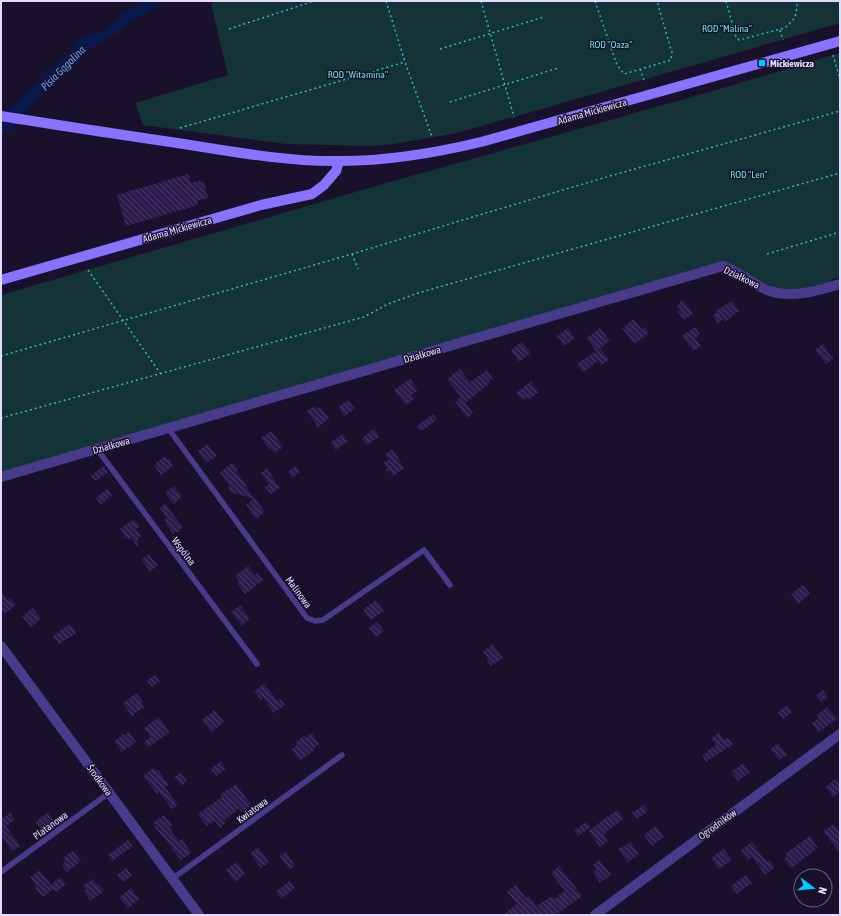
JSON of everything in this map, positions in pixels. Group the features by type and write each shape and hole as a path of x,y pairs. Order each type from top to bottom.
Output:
{"street":[{"name":"Adama Mickiewicza","path":"1,116 234,152 314,161 392,159 428,154 467,146 840,41"},
{"name":"Adama Mickiewicza","path":"1,280 261,205 312,194 324,185 336,171 340,161"},
{"name":"Działkowa","path":"1,477 723,266 768,290 787,293 809,293 840,284"},
{"name":"Środkowa","path":"1,646 199,915"},
{"name":"Ogrodników","path":"595,915 840,734"}],"lane":[{"name":"Malinowa","path":"168,428 307,618 315,621 323,620 424,550 450,586"},
{"name":"Wspólna","path":"97,449 257,664"},
{"name":"Kwiatowa","path":"172,879 342,755"},
{"name":"Platanowa","path":"1,872 109,793"}],"path":[{"path":"229,30 314,1"},
{"path":"386,1 405,62 432,138"},
{"path":"481,1 514,118"},
{"path":"595,1 616,65 624,74 671,60 672,53 657,1"},
{"path":"726,1 736,36 739,40 785,28 793,20 796,14 796,1"},
{"path":"440,49 544,17"},
{"path":"780,30 783,40"},
{"path":"833,55 840,79"},
{"path":"180,128 405,62"},
{"path":"450,102 558,68"},
{"path":"640,69 644,80"},
{"path":"1,356 352,254 595,181 840,111"},
{"path":"1,418 364,317 388,304 418,293 840,173"},
{"path":"767,254 840,232"},
{"path":"352,254 358,269"},
{"path":"88,270 160,373"}],"green space":[{"name":"ROD \"Witamina\"","path":"216,1 840,1 840,23 452,134 394,144 373,146 286,144 143,125 135,103 228,75 211,4"},
{"name":"ROD \"Len\"","path":"840,53 840,279 832,279 831,284 780,290 745,274 728,264 1,473 1,295 383,184 706,93"}],"water":[{"name":"Pisia Gągolina","path":"144,1 163,1 150,11 129,23 114,35 80,55 65,67 27,110 14,128 1,136 1,117 69,53 83,36 102,32 124,12"}],"building":[{"path":"188,174 191,183 200,181 201,183 204,182 208,198 197,201 198,205 126,226 117,195"},
{"path":"683,300 693,314 684,320 678,312 681,310 677,305"},
{"path":"732,301 739,311 725,322 723,319 718,323 713,315 718,312 717,310"},
{"path":"634,319 641,329 645,327 649,333 634,344 622,328"},
{"path":"695,327 700,334 695,338 701,346 693,351 682,336"},
{"path":"568,328 575,338 564,346 557,336"},
{"path":"600,328 610,341 600,348 609,360 601,365 598,361 583,372 577,364 596,351 587,338"},
{"path":"522,342 531,353 519,362 511,350"},
{"path":"823,344 833,359 826,364 815,350"},
{"path":"460,369 470,382 487,370 493,379 465,403 473,413 467,418 455,402 461,397 447,379"},
{"path":"410,379 418,390 411,395 414,399 406,405 394,390"},
{"path":"531,381 539,392 528,400 526,398 523,401 516,393"},
{"path":"348,400 355,409 344,416 338,407"},
{"path":"315,406 317,409 321,407 329,419 318,427 307,411"},
{"path":"433,414 437,420 421,431 417,426"},
{"path":"374,429 379,437 367,445 362,438"},
{"path":"271,431 283,447 274,453 261,438"},
{"path":"343,434 348,441 336,450 331,442"},
{"path":"208,444 217,456 206,463 198,451"},
{"path":"393,449 404,468 393,476 390,471 386,471 387,467 384,463 389,459 385,454"},
{"path":"165,456 167,459 171,459 173,466 161,475 154,465"},
{"path":"233,463 238,469 236,470 247,486 246,487 265,512 256,519 246,505 254,499 231,492 220,472"},
{"path":"104,466 108,472 97,480 94,480 91,476"},
{"path":"296,466 300,472 292,478 288,472"},
{"path":"267,468 280,488 271,494 265,487 269,484 261,473"},
{"path":"174,486 182,497 174,504 165,493"},
{"path":"107,489 112,495 101,505 96,498"},
{"path":"165,504 183,527 179,532 173,534 164,520 167,518 160,508"},
{"path":"134,519 140,527 136,529 141,536 138,539 138,547 131,538 128,540 127,538 124,538 124,535 120,529"},
{"path":"149,554 158,566 150,571 141,560"},
{"path":"248,566 255,575 257,573 263,580 245,594 237,583 239,581 235,576"},
{"path":"803,585 810,594 798,604 791,594"},
{"path":"1,591 8,600 10,598 16,605 4,614 1,609"},
{"path":"376,600 384,611 371,620 363,610"},
{"path":"240,605 250,619 242,626 231,612"},
{"path":"33,608 41,619 31,627 22,616"},
{"path":"377,622 384,631 376,637 369,628"},
{"path":"70,624 76,633 59,644 53,636"},
{"path":"493,644 503,658 491,666 486,659 488,658 483,652"},
{"path":"155,675 160,681 152,687 147,681"},
{"path":"264,684 278,701 280,699 285,705 274,713 263,698 261,700 254,691"},
{"path":"823,690 828,697 821,702 816,695"},
{"path":"136,693 143,702 141,703 144,707 132,716 123,703"},
{"path":"787,705 792,712 783,719 778,712"},
{"path":"827,707 837,719 818,732 812,723 819,718 817,715"},
{"path":"214,710 224,722 211,732 202,720"},
{"path":"159,717 170,732 148,747 144,742 151,737 144,728"},
{"path":"129,732 136,742 122,752 114,741"},
{"path":"312,733 319,744 300,761 292,749 297,745 295,743 304,736 305,738"},
{"path":"719,733 724,740 728,738 733,744 706,762 702,755 716,745 711,738"},
{"path":"778,743 787,755 779,760 770,749"},
{"path":"221,761 226,769 216,776 211,769"},
{"path":"743,763 750,772 738,781 731,772"},
{"path":"153,768 156,771 158,770 169,785 165,787 178,805 172,809 159,792 157,794 143,776"},
{"path":"180,773 187,781 181,786 174,777"},
{"path":"836,779 840,785 840,792 833,797 825,787"},
{"path":"236,784 251,805 242,812 239,809 224,820 226,823 220,828 215,821 207,826 198,814 222,797 220,795"},
{"path":"643,805 648,811 637,819 632,813"},
{"path":"617,810 624,819 603,834 608,841 600,847 588,831"},
{"path":"10,813 15,820 6,826 20,846 12,851 1,835 1,819"},
{"path":"48,813 56,824 44,833 36,822 41,816 42,817"},
{"path":"164,815 172,825 169,828 179,841 182,839 191,853 181,860 154,826 156,826 153,823"},
{"path":"586,822 590,827 578,836 574,831"},
{"path":"834,824 840,832 840,853 823,831"},
{"path":"656,826 664,837 652,846 644,835"},
{"path":"810,836 818,848 791,868 784,859 787,856 785,854"},
{"path":"128,840 133,846 112,861 108,855"},
{"path":"631,842 639,854 628,862 618,849"},
{"path":"752,842 767,862 769,860 775,867 765,875 752,857 748,860 741,850"},
{"path":"258,847 269,862 261,868 250,853"},
{"path":"724,849 732,860 719,869 711,858"},
{"path":"73,851 81,861 67,872 62,865 65,862 63,858"},
{"path":"286,852 295,866 289,870 280,856"},
{"path":"599,860 611,875 600,883 593,873 597,870 593,865"},
{"path":"237,862 245,874 235,882 226,870"},
{"path":"559,866 582,896 556,915 503,915 517,904 507,892 516,885 526,898 529,896 537,906 552,896 554,899 565,891 551,873"},
{"path":"126,868 132,876 123,882 117,875"},
{"path":"40,870 51,885 60,877 66,884 56,892 53,889 43,897 35,888 37,886 30,877"},
{"path":"746,875 752,883 737,894 731,886"},
{"path":"93,879 104,891 90,901 84,891 86,889 83,885"},
{"path":"290,881 295,888 281,899 276,891"},
{"path":"131,888 139,899 128,908 119,897"}],"place":[{"name":"Mickiewicza","path":"762,63"}],"park label":[{"name":"ROD \"Malina\"","path":"727,28"},
{"name":"ROD \"Oaza\"","path":"611,44"}]}
